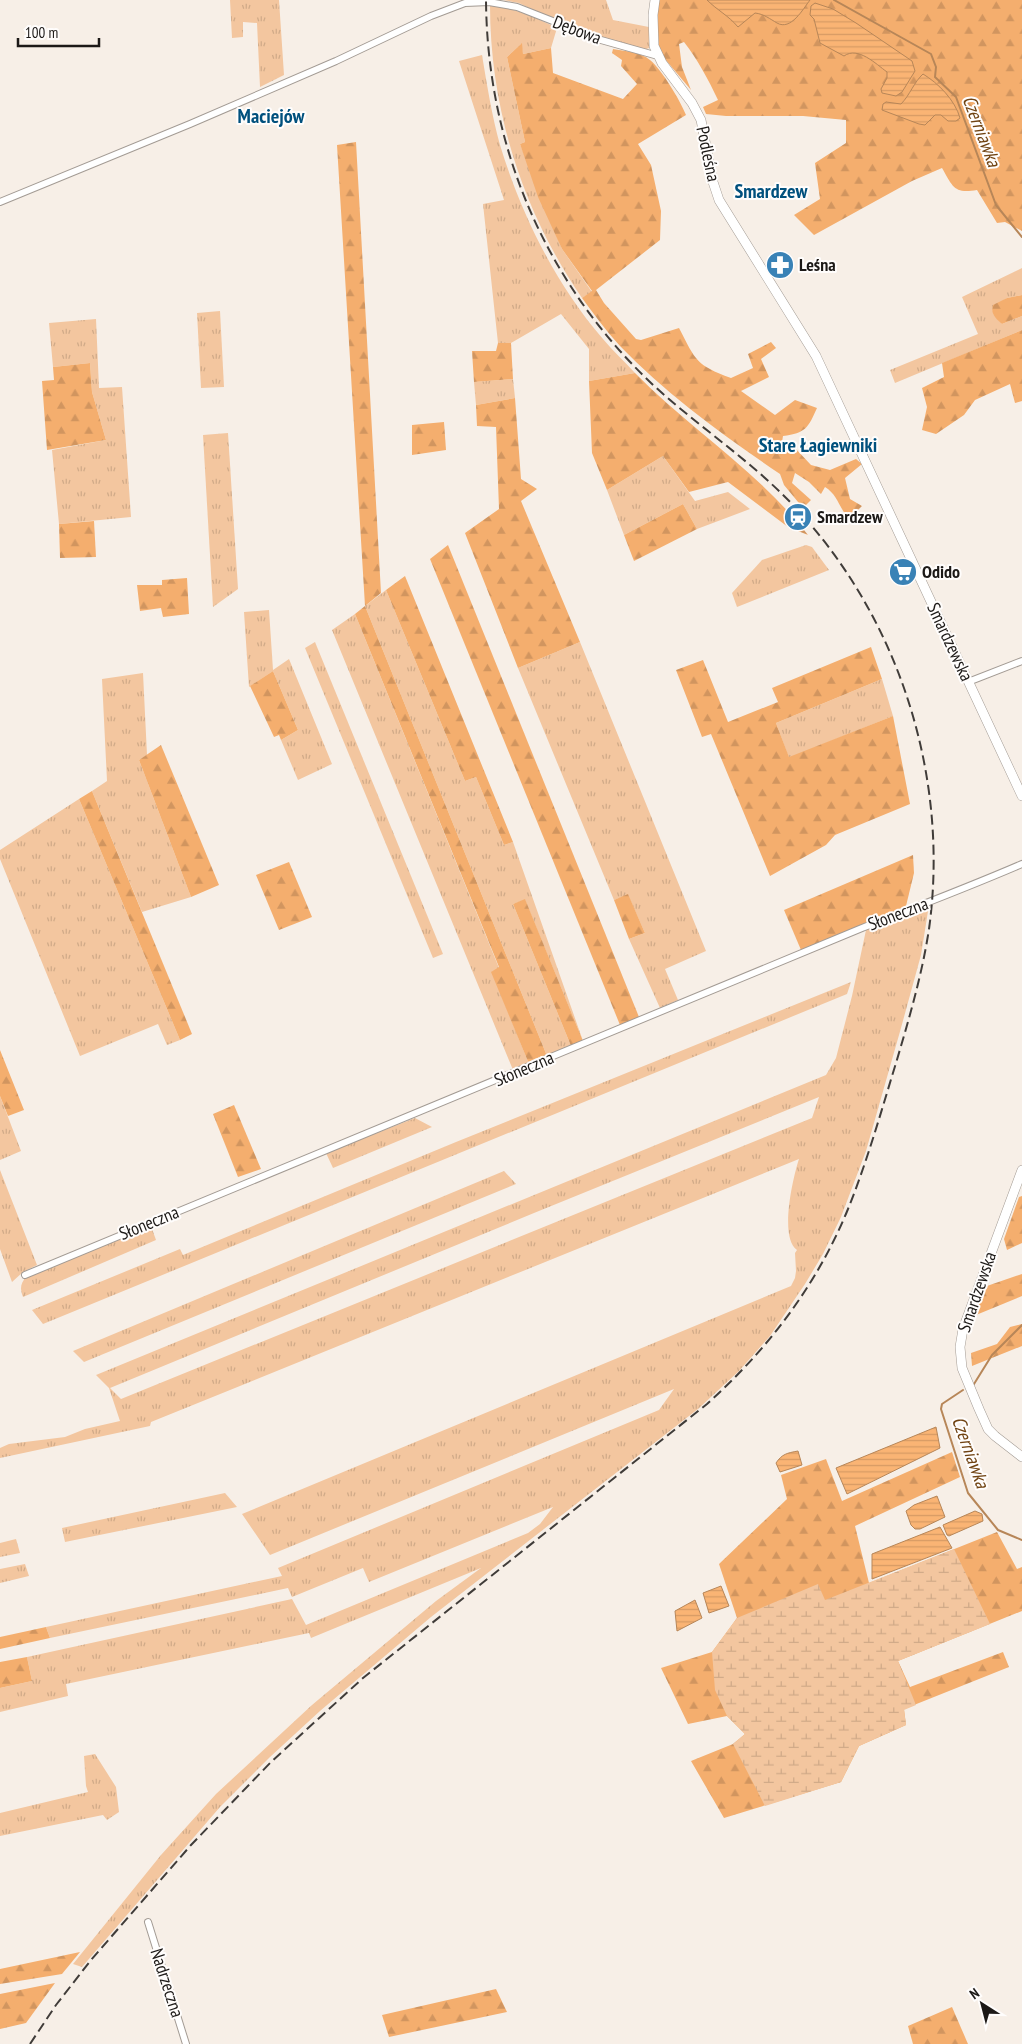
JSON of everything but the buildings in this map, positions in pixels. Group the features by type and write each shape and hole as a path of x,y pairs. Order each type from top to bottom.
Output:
{"street":[{"name":"Podleśna","path":"655,0 653,15 654,46 658,56 692,103 701,120 713,182 724,209 799,328"},
{"name":"Dębowa","path":"0,202 184,127 314,71 444,10 465,3 486,2 517,7 601,40 658,56"},
{"path":"639,52 654,46"},
{"name":"Smardzewska","path":"799,328 818,361 1022,796"},
{"path":"968,682 1022,661"},
{"name":"Słoneczna","path":"25,1275 862,928 949,896 1022,864"},
{"name":"Smardzewska","path":"1022,1170 965,1324 960,1347 962,1368 985,1424 994,1436 1022,1457"},
{"name":"Nadrzeczna","path":"148,1922 186,2044"}],"green space":[{"path":"230,0 279,0 284,75 260,87 257,23 243,22 243,37 232,38"},
{"path":"503,0 606,0 613,20 654,28 654,46 639,52 563,25 519,3"},
{"path":"655,0 1022,0 1022,231 1005,222 997,223 977,190 963,191 955,188 942,168 912,181 814,235 794,215 820,199 815,163 846,143 846,120 803,116 726,116 706,114 703,107 718,100 694,56 684,42 679,44 682,67 691,90 654,46"},
{"path":"490,5 508,8 557,28 551,48 523,54 521,44 507,57 525,142 520,144 562,249 592,292 582,298 561,265 543,231 514,159 496,83"},
{"path":"522,43 523,54 551,48 553,73 623,99 637,84 621,66 622,60 612,53 613,49 632,52 646,57 665,78 686,115 638,144 651,165 661,211 660,240 596,290 604,303 636,339 641,340 679,328 698,361 710,369 731,378 753,368 748,354 771,342 776,348 761,359 769,377 741,391 775,415 795,400 817,408 805,428 797,433 783,436 782,442 795,448 811,465 830,470 856,459 862,464 845,478 850,499 862,506 849,519 829,490 825,487 821,494 809,482 795,473 792,483 811,500 803,508 784,485 780,474 697,414 638,364 620,346 582,298 592,291 562,249 538,197 520,144 525,142 507,57"},
{"path":"482,55 500,145 529,222 570,296 603,339 635,373 589,381 589,349 561,314 511,343 498,343 483,204 504,200 459,61"},
{"path":"356,142 381,593 365,606 337,145"},
{"path":"1022,268 1022,295 1007,298 992,308 994,315 1002,324 1022,316 1022,330 895,383 890,370 978,334 962,297"},
{"path":"1022,295 1022,316 1002,324 993,313 993,305 1007,298"},
{"path":"220,311 224,387 201,388 197,313"},
{"path":"96,319 99,388 122,387 131,517 59,524 52,450 106,440 92,392 90,363 53,367 49,323"},
{"path":"1022,330 1022,401 1015,403 1010,384 975,400 964,415 936,434 922,430 927,407 922,388 944,377 942,363"},
{"path":"498,343 511,343 513,379 474,382 472,351 496,351"},
{"path":"90,363 92,392 106,440 47,450 42,381 54,380 53,367"},
{"path":"635,373 768,491 808,535 788,527 728,482 689,492 663,456 607,490 592,453 589,381"},
{"path":"513,379 515,398 476,405 474,382"},
{"path":"515,398 521,479 537,489 521,501 580,642 518,668 465,533 499,509 496,427 477,426 476,405"},
{"path":"444,422 446,450 412,455 412,425"},
{"path":"228,433 238,589 213,607 203,435"},
{"path":"663,456 695,501 728,492 750,509 697,529 683,504 624,535 607,490"},
{"path":"683,504 697,529 634,561 624,535"},
{"path":"94,521 96,557 60,558 59,524"},
{"path":"448,545 639,1017 620,1025 430,559"},
{"path":"806,545 812,547 829,570 737,607 732,593 762,560"},
{"path":"405,576 513,842 504,845 476,777 465,781 386,590"},
{"path":"187,578 189,614 163,617 161,608 140,611 137,585 162,585 162,580"},
{"path":"386,590 465,781 476,777 504,845 513,842 583,1041 525,900 513,904 571,1046 547,1056 365,606"},
{"path":"365,606 547,1056 529,1064 491,972 499,967 355,614"},
{"path":"269,610 273,670 289,659 332,764 298,780 281,740 298,730 273,671 249,687 244,612"},
{"path":"355,614 499,968 492,972 529,1064 513,1070 332,630"},
{"path":"315,642 443,954 433,958 305,648"},
{"path":"580,642 706,951 665,969 678,1000 660,1008 629,939 645,933 628,895 614,900 518,668"},
{"path":"871,647 882,679 776,723 789,757 893,716 910,804 835,835 826,845 770,876 711,734 702,737 676,670 703,660 728,722 778,702 772,688"},
{"path":"273,671 298,730 281,740 279,735 274,737 250,686"},
{"path":"143,673 147,755 139,760 191,897 142,912 92,791 107,781 102,679"},
{"path":"882,679 893,716 789,758 776,723"},
{"path":"161,745 219,885 191,897 139,760"},
{"path":"92,791 192,1034 180,1040 79,799"},
{"path":"79,799 180,1040 167,1045 158,1024 80,1056 0,859 0,850"},
{"path":"913,855 914,873 906,906 801,950 784,910"},
{"path":"289,862 312,917 279,930 256,875"},
{"path":"628,894 645,933 629,939 614,900"},
{"path":"525,899 583,1041 571,1046 513,904"},
{"path":"929,905 921,955 866,1151 841,1217 823,1254 770,1336 739,1371 698,1409 431,1617 320,1711 220,1807 82,1967 73,1964 161,1855 216,1794 312,1705 436,1601 481,1568 311,1638 309,1633 66,1684 68,1696 0,1712 0,1688 32,1681 27,1657 292,1599 306,1625 528,1533 540,1524 553,1507 369,1582 363,1568 292,1597 288,1588 50,1638 46,1627 282,1576 278,1568 659,1410 674,1389 270,1555 242,1514 791,1286 795,1278 795,1253 797,1250 792,1243 788,1221 791,1193 799,1159 151,1422 150,1426 0,1458 0,1448 9,1444 65,1437 85,1429 120,1421 109,1388 96,1375 826,1075 836,1058 866,930","holes":["819,1097 812,1118 121,1399 110,1388"]},
{"path":"851,982 847,994 43,1324 32,1310 180,1249 183,1255"},
{"path":"0,1050 24,1110 8,1116 0,1096"},
{"path":"0,1096 21,1151 0,1160"},
{"path":"234,1105 261,1169 238,1177 213,1114"},
{"path":"415,1118 432,1127 333,1168 326,1153"},
{"path":"0,1170 37,1265 23,1272 12,1282 0,1249"},
{"path":"504,1171 516,1184 84,1362 73,1351"},
{"path":"1022,1196 1022,1243 1007,1250 1004,1239 1019,1197"},
{"path":"151,1226 156,1240 23,1297 21,1287 26,1277"},
{"path":"1022,1274 1022,1296 976,1315 984,1287"},
{"path":"1022,1324 1022,1346 972,1366 971,1353 997,1344 1010,1327"},
{"path":"952,1452 960,1477 855,1526 869,1583 997,1532 1017,1569 1022,1567 1022,1611 898,1661 910,1687 1003,1652 1009,1667 904,1709 906,1725 859,1746 841,1782 724,1818 691,1761 733,1744 745,1734 727,1716 688,1724 661,1668 712,1652 737,1618 719,1564 787,1499 781,1475 826,1459 842,1501"},
{"path":"225,1493 237,1507 65,1542 62,1528"},
{"path":"16,1539 20,1553 0,1557 0,1543"},
{"path":"954,1549 990,1624 898,1661 916,1705 904,1710 906,1725 859,1746 841,1782 765,1806 733,1744 745,1734 727,1716 715,1690 712,1652 737,1618 818,1584 825,1600"},
{"path":"25,1564 29,1576 0,1583 0,1569"},
{"path":"46,1627 50,1638 0,1649 0,1637"},
{"path":"27,1657 32,1681 0,1688 0,1662"},
{"path":"95,1754 116,1787 119,1812 107,1820 103,1815 0,1836 0,1813 88,1792 84,1756"},
{"path":"80,1952 62,1974 0,1984 0,1969"},
{"path":"55,1983 26,2023 0,2029 0,1994"},
{"path":"496,1989 507,2012 389,2037 382,2015"},
{"path":"952,2007 968,2044 913,2044 908,2026"}],"shaded area":[{"path":"707,0 810,0 796,18 787,24 782,25 755,13 738,27"},
{"path":"815,3 833,9 912,61 915,71 902,92 896,96 882,93 881,89 887,78 887,72 867,57 855,53 849,53 844,56 820,43 814,19 810,15 811,6"},
{"path":"923,74 945,93 958,111 960,118 956,121 948,121 941,115 935,115 925,125 882,110 883,104 886,102 901,104"},
{"path":"936,1427 940,1448 847,1494 836,1468"},
{"path":"798,1451 802,1465 780,1472 776,1463 778,1460 785,1454"},
{"path":"937,1496 945,1517 920,1529 915,1529 911,1525 906,1511 914,1505"},
{"path":"975,1511 982,1514 983,1521 949,1536 947,1535 943,1525"},
{"path":"940,1527 952,1548 872,1579 872,1554"},
{"path":"721,1586 729,1606 709,1613 703,1593"},
{"path":"695,1600 702,1618 677,1631 675,1611"}],"waterway":[{"name":"Czerniawka","path":"834,0 931,54 936,67 935,77 956,97 996,205 1022,237"},
{"name":"Czerniawka","path":"974,1384 992,1355 1022,1325"},
{"name":"Czerniawka","path":"963,1390 942,1404 941,1409 968,1493 998,1530 1022,1540"}],"railway":[{"path":"30,2044 56,2005 91,1960 191,1845 271,1762 363,1678 707,1404 770,1338 806,1290 836,1237 848,1209 868,1155 885,1100 923,963 929,929 934,872 932,814 923,757 909,702 888,648 862,596 829,548 792,504 758,472 651,383 614,344 581,301 552,256 529,208 511,159 497,107 489,54 486,0"}],"place":[{"name":"Leśna","path":"780,265"},
{"name":"Smardzew","path":"798,517"},
{"name":"Odido","path":"903,572"}],"district":[{"name":"Maciejów","path":"271,116"},
{"name":"Smardzew","path":"771,191"},
{"name":"Stare Łagiewniki","path":"818,445"}]}
